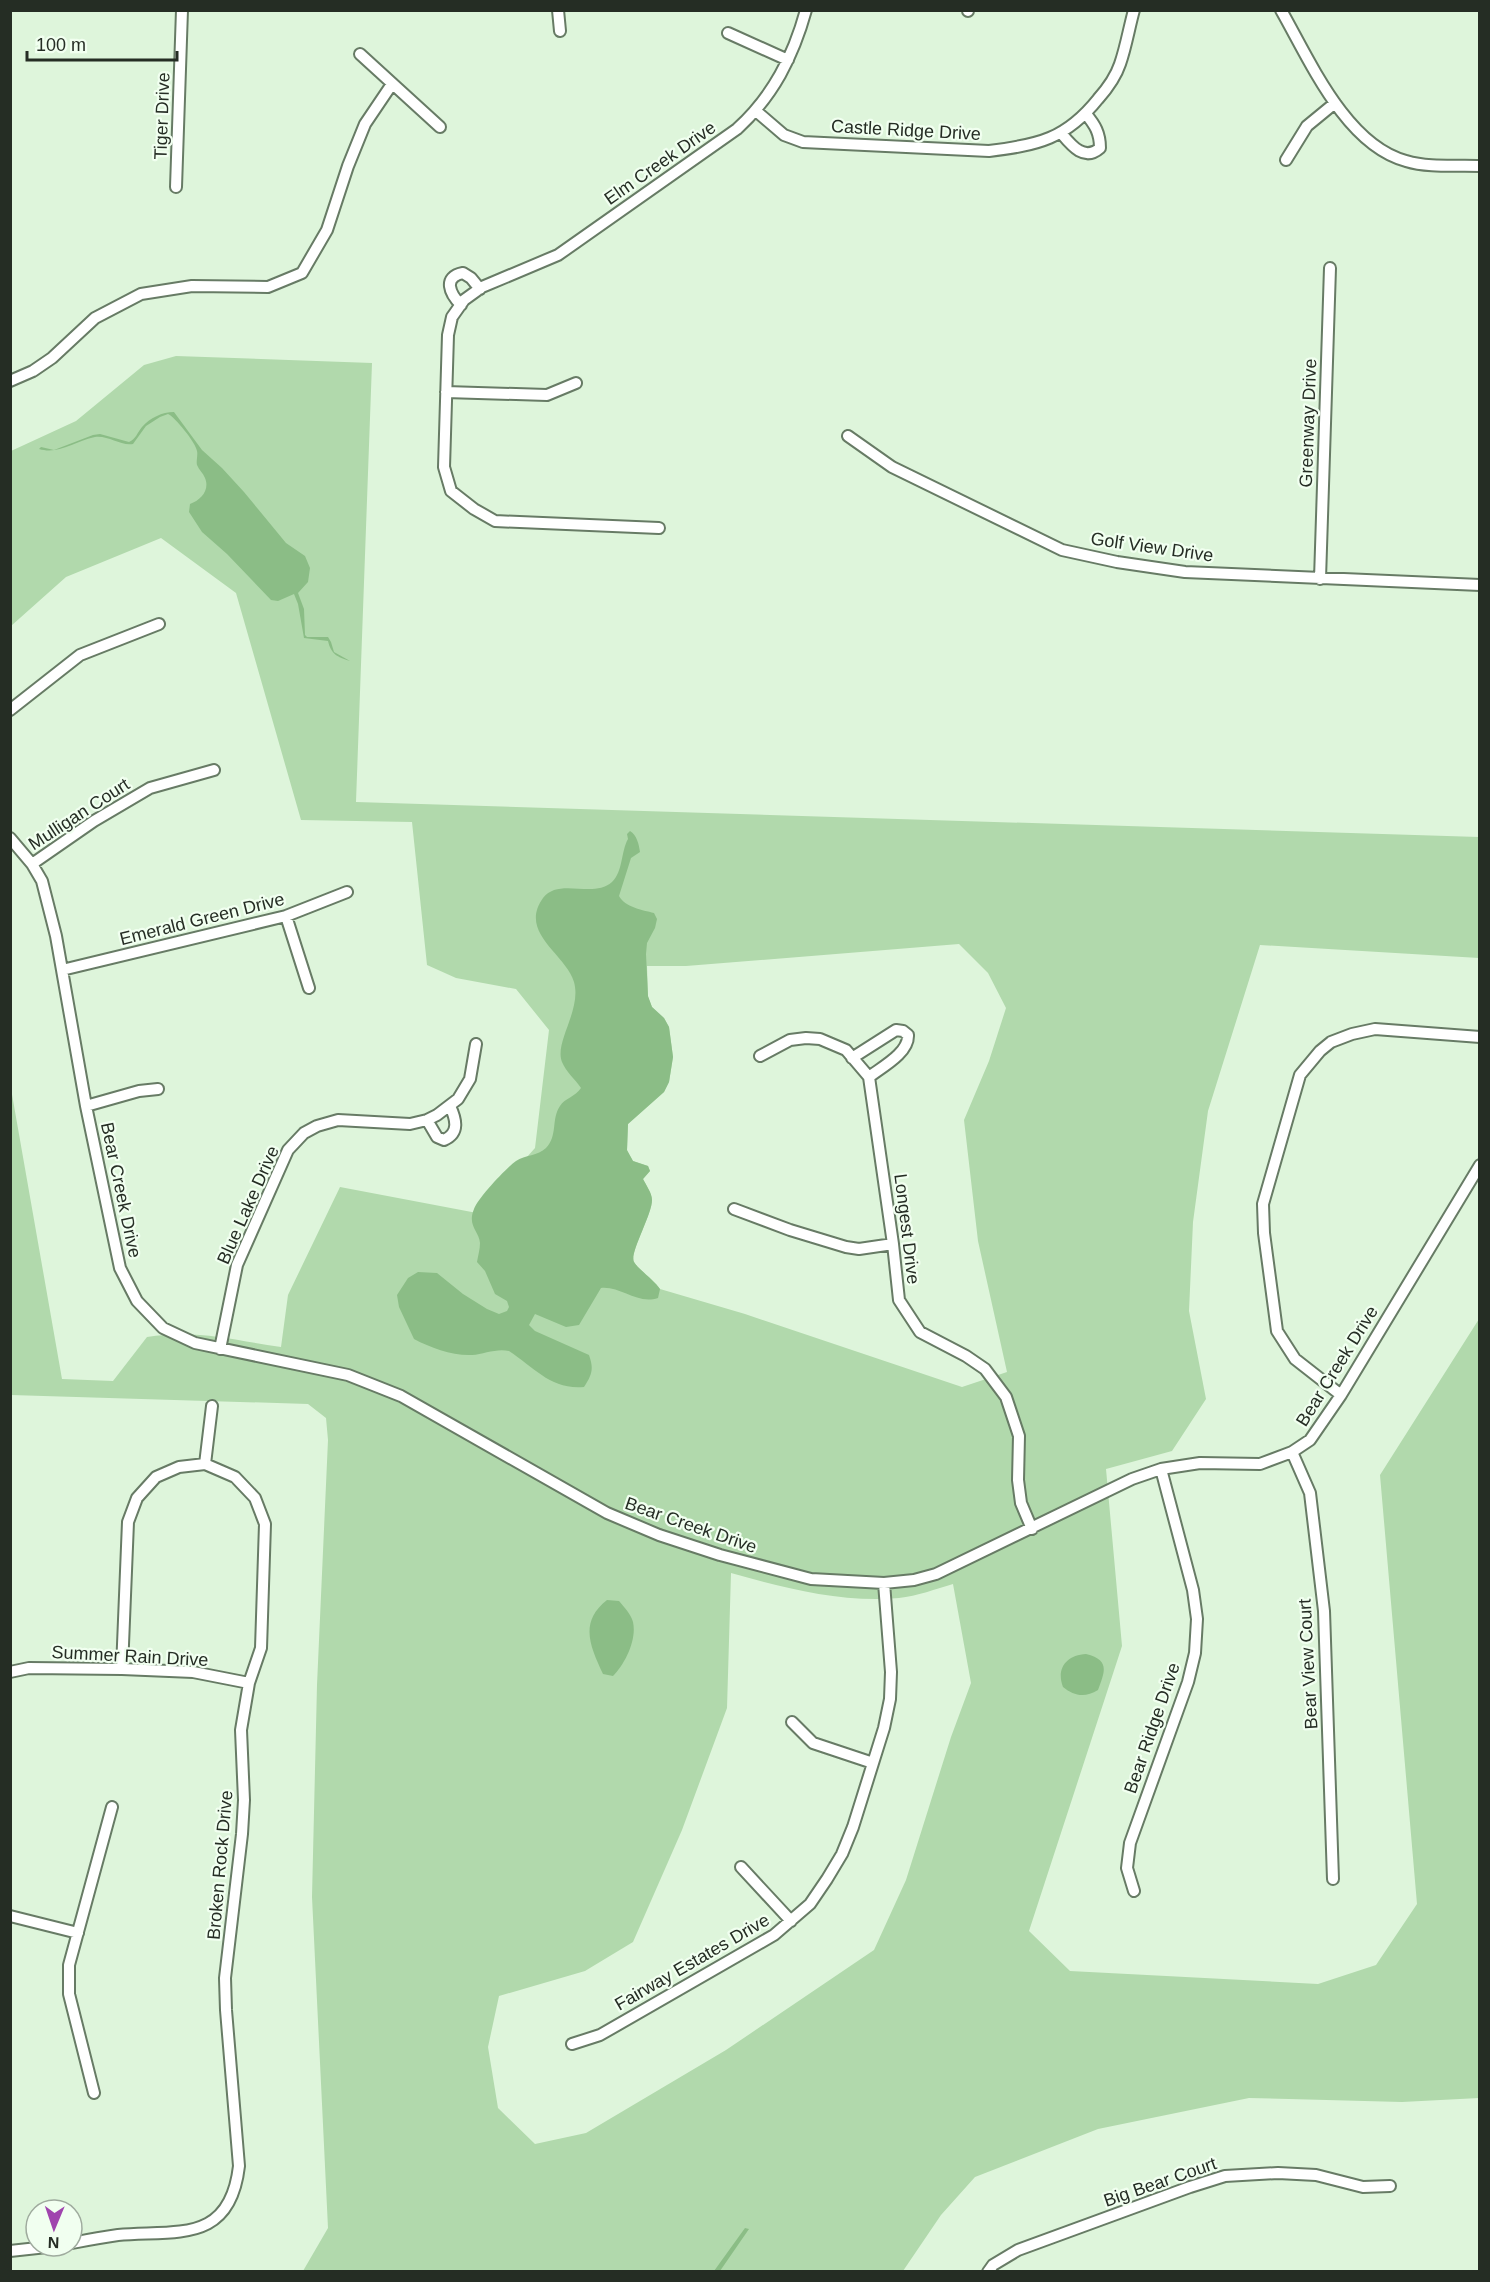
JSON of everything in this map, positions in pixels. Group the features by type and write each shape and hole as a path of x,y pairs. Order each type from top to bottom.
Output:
{"street":[{"name":"Tiger Drive","path":"176,188 182,10"},
{"path":"558,10 560,31"},
{"name":"Elm Creek Drive","path":"659,528 495,520 474,509 451,491 444,467 448,335 452,317 461,305 480,289 558,255 736,129 756,111 784,71 806,10"},
{"name":"Castle Ridge Drive","path":"756,111 784,135 803,142 989,151 1019,147 1061,133 1086,114 1104,93 1120,66 1134,10"},
{"path":"1281,10 1335,103 1361,136 1385,154 1408,162 1479,166"},
{"path":"728,33 788,60"},
{"path":"360,54 440,127"},
{"path":"10,381 33,371 52,358 95,318 141,294 192,286 268,287 302,273 327,230 348,166 365,124 392,84"},
{"path":"1286,160 1307,126 1335,103"},
{"path":"1061,133 1078,151 1094,154 1100,148 1100,136 1086,114"},
{"name":"Greenway Drive","path":"1320,579 1330,268"},
{"path":"461,305 452,296 449,288 450,280 455,274 463,273 471,278 480,289"},
{"path":"446,392 547,395 576,383"},
{"name":"Golf View Drive","path":"848,436 892,467 1062,550 1117,562 1185,572 1479,585"},
{"path":"10,710 80,655 159,624"},
{"name":"Mulligan Court","path":"32,864 94,821 150,788 214,770"},
{"name":"Bear Creek Drive","path":"10,838 32,864 42,881 56,936 86,1106 120,1268 137,1301 163,1328 195,1343 348,1375 401,1396 607,1513 659,1535 720,1555 811,1579 884,1583 914,1580 936,1574 1132,1479 1161,1469 1200,1464 1260,1464 1292,1452 1310,1440 1341,1395 1479,1165"},
{"name":"Emerald Green Drive","path":"62,970 286,916 347,892"},
{"path":"286,916 309,988"},
{"path":"1341,1395 1295,1359 1277,1331 1264,1233 1263,1204 1300,1075 1320,1051 1331,1042 1375,1029 1479,1037"},
{"path":"760,1056 790,1040 820,1039 846,1050 852,1058 869,1077 901,1052 908,1041 908,1035 896,1030 852,1058"},
{"name":"Blue Lake Drive","path":"220,1349 237,1265 288,1150 304,1133 316,1126 338,1120 411,1124 427,1120 458,1099 470,1079 477,1044"},
{"name":"Longest Drive","path":"869,1077 899,1300 920,1332 966,1356 985,1369 1006,1397 1019,1436 1018,1480 1021,1503 1032,1529"},
{"path":"86,1106 139,1091 158,1089"},
{"path":"427,1120 437,1137 444,1140 450,1137 455,1130 455,1117 450,1106"},
{"path":"734,1209 790,1230 846,1247 859,1249 893,1244"},
{"path":"122,1669 128,1522 131,1510 137,1498 156,1478 179,1467 205,1464 212,1406"},
{"name":"Bear View Court","path":"1292,1452 1310,1492 1324,1611 1333,1879"},
{"name":"Broken Rock Drive","path":"84,2241 119,2235 161,2235 193,2230 209,2223 225,2207 234,2192 239,2166 225,1978 242,1834 244,1800 241,1730 249,1683 261,1648 265,1524 255,1498 235,1477 205,1464"},
{"name":"Bear Ridge Drive","path":"1134,1891 1127,1869 1130,1843 1188,1682 1195,1653 1197,1619 1193,1590 1161,1469"},
{"name":"Fairway Estates Drive","path":"572,2044 600,2035 774,1935 810,1904 842,1854 853,1827 884,1728 890,1699 891,1672 884,1583"},
{"name":"Summer Rain Drive","path":"10,1672 28,1668 193,1672 249,1683"},
{"path":"792,1722 813,1743 873,1763"},
{"path":"94,2093 69,1994 69,1965 112,1807"},
{"path":"741,1867 791,1921"},
{"path":"10,1916 78,1933"},
{"name":"Big Bear Court","path":"988,2271 993,2265 1018,2250 1225,2176 1278,2173 1316,2175 1363,2187 1390,2186"}],"shaded area":[{"path":"176,356 372,363 356,802 1479,837 1479,958 1260,945 1208,1111 1193,1222 1189,1311 1206,1399 1172,1451 1106,1469 1122,1646 1029,1931 1070,1971 1318,1984 1376,1965 1417,1904 1380,1475 1479,1319 1479,2098 1402,2102 1249,2098 1098,2129 975,2177 941,2215 903,2271 303,2271 328,2228 312,1897 317,1685 328,1440 326,1418 308,1404 11,1395 10,1083 62,1379 113,1381 147,1337 198,1335 281,1347 288,1295 340,1187 477,1213 535,1148 549,1030 516,989 456,978 427,965 412,822 301,820 236,593 161,538 66,577 11,626 11,451 76,421 144,365","holes":["959,944 988,973 1006,1008 989,1061 964,1120 978,1241 1007,1372 962,1387 745,1314 660,1289 634,1262 633,1257 652,1200 643,1179 650,1171 648,1166 633,1161 627,1151 628,1124 664,1092 669,1082 673,1057 669,1027 664,1018 652,1007 648,997 647,966 686,966","731,1573 793,1589 856,1598 906,1597 953,1584 971,1683 951,1737 906,1880 874,1950 726,2050 586,2133 535,2144 498,2108 488,2047 499,1996 585,1971 633,1942 682,1830 727,1708"]},
{"path":"174,412 202,450 244,492 286,543 305,556 310,568 308,582 298,593 304,609 305,635 307,637 328,637 334,652 350,661 335,654 328,641 304,638 294,594 278,601 271,600 227,554 202,532 189,512 190,504 204,494 206,482 197,465 196,447 171,416 168,414 160,417 146,426 133,444 95,437 55,450 100,434 129,442 152,418"},
{"path":"630,831 636,838 640,852 631,858 619,896 630,905 654,913 657,919 647,943 648,996 652,1007 664,1018 669,1027 673,1057 669,1082 664,1092 628,1124 627,1150 633,1161 648,1166 650,1171 643,1179 652,1200 633,1258 639,1268 660,1289 658,1298 643,1299 601,1288 579,1325 566,1327 535,1314 529,1325 535,1331 589,1355 592,1368 589,1379 584,1387 572,1387 544,1376 509,1351 472,1355 457,1354 414,1339 399,1307 397,1295 408,1278 418,1272 437,1273 463,1294 487,1309 499,1314 507,1311 509,1307 507,1301 495,1294 485,1271 477,1262 480,1243 472,1215 486,1191 511,1165 546,1148 552,1138 557,1111 581,1088 564,1066 561,1054 574,1004 574,982 540,933 536,922 537,911 543,898 550,892 567,888 595,889 612,882 618,873 628,839 627,834"},
{"path":"607,1600 619,1601 631,1616 634,1629 629,1651 613,1676 603,1674 594,1654 590,1635 593,1617 598,1608"},
{"path":"1086,1654 1099,1659 1104,1672 1098,1690 1084,1695 1075,1694 1063,1687 1062,1669 1068,1660"},
{"path":"745,2228 749,2229 720,2271 714,2271"}]}
